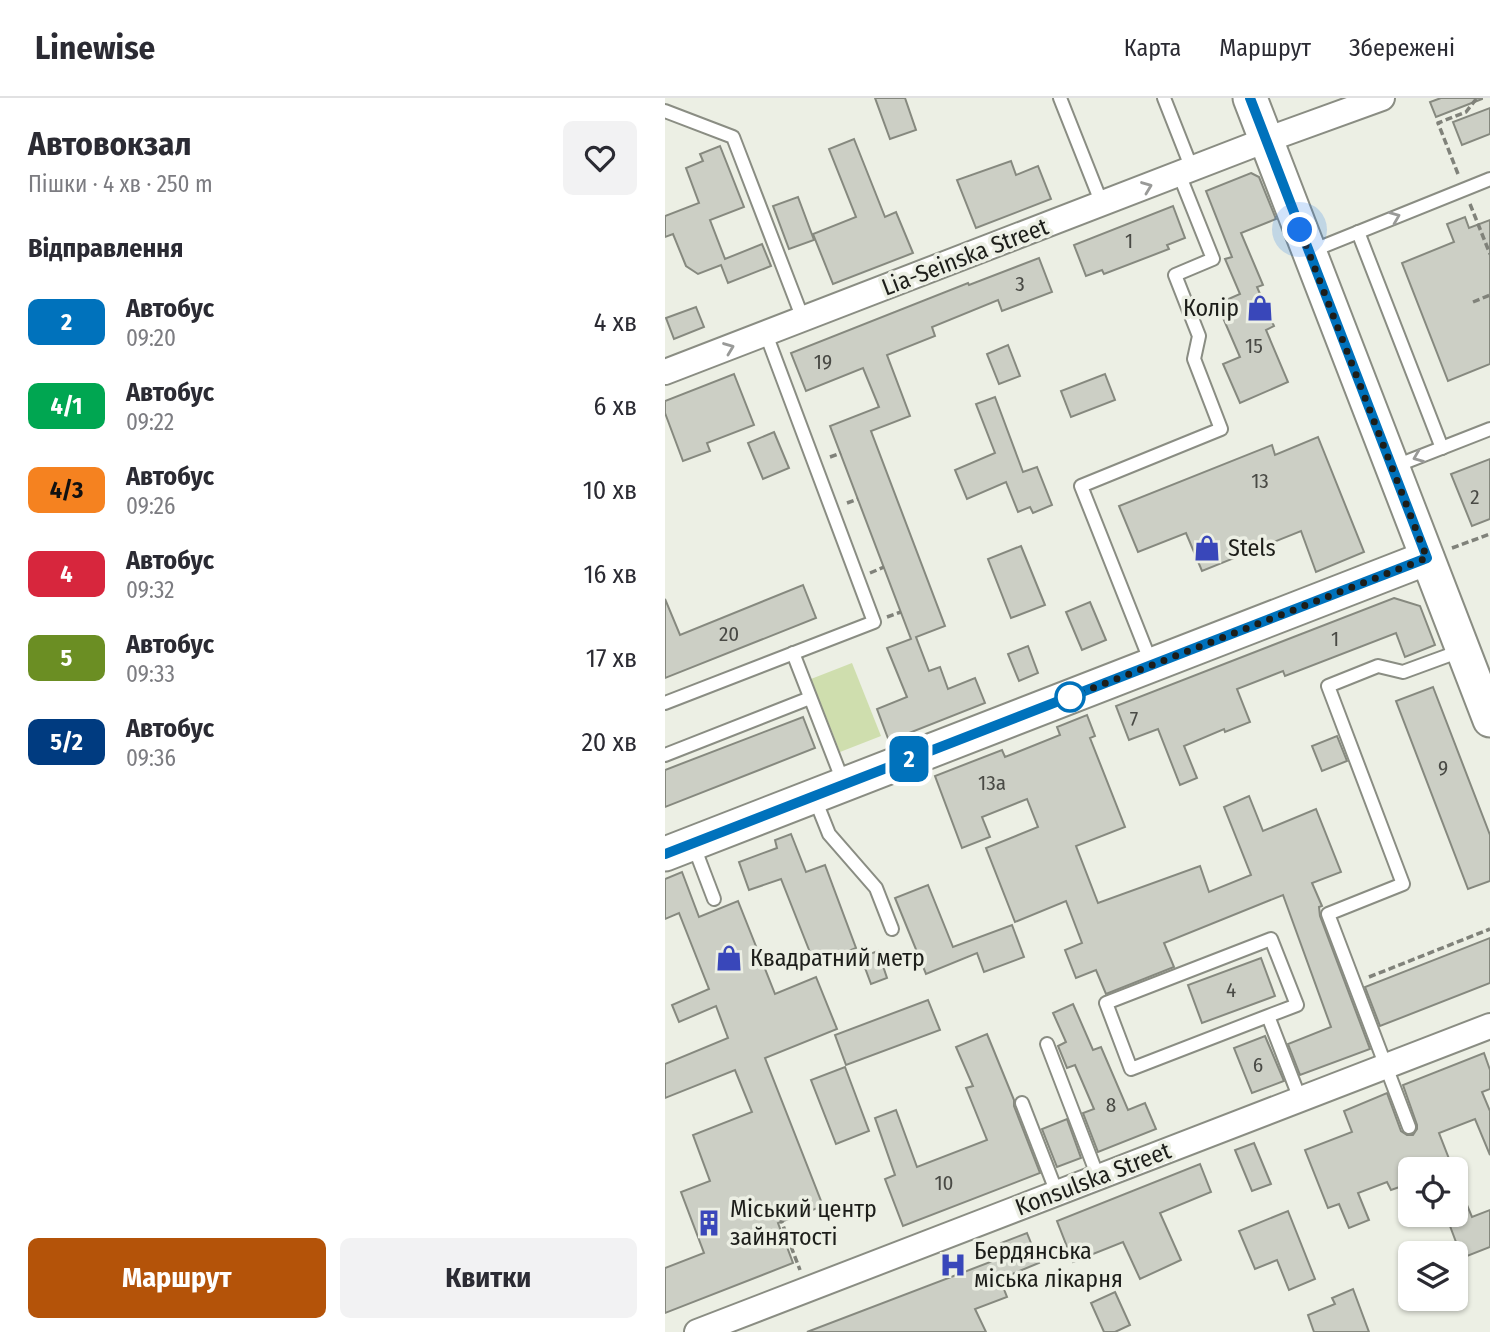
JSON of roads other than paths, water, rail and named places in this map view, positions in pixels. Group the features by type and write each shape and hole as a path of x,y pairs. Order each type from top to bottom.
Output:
{"main road":[{"path":"1250,98 1490,720"},
{"path":"679,849 1427,558"}],"street":[{"name":"Lia-Seinska Street","path":"665,372 1266,141 1350,104 1382,98"},
{"name":"Konsulska Street","path":"697,1332 1386,1066 1489,1030"}],"lane":[{"path":"1060,98 1102,204"},
{"path":"1152,665 1081,486 1221,429 1194,359 1199,336 1175,275 1213,259 1164,98"},
{"path":"665,111 733,137 803,319"},
{"path":"1309,252 1490,179"},
{"path":"1358,232 1442,448"},
{"path":"665,703 874,622 766,334"},
{"path":"1392,468 1490,429"},
{"path":"1409,1127 1328,914 1403,884 1328,686 1378,666 1403,672 1463,650"},
{"path":"793,653 810,698 829,790 829,834 876,888 892,929"},
{"path":"665,755 810,698"},
{"path":"679,849 714,899"},
{"path":"1271,939 1297,1005 1268,1016 1131,1069 1106,1003 1271,939"},
{"path":"1268,1016 1300,1099"},
{"path":"1047,1044 1098,1177"},
{"path":"1022,1103 1057,1193"}],"place":[{"name":"Колір","path":"1260,308"},
{"name":"Stels","path":"1207,548"},
{"name":"Квадратний метр","path":"729,958"},
{"name":"Міський центр зайнятості","path":"709,1223"},
{"name":"Бердянська міська лікарня","path":"953,1265"}]}
